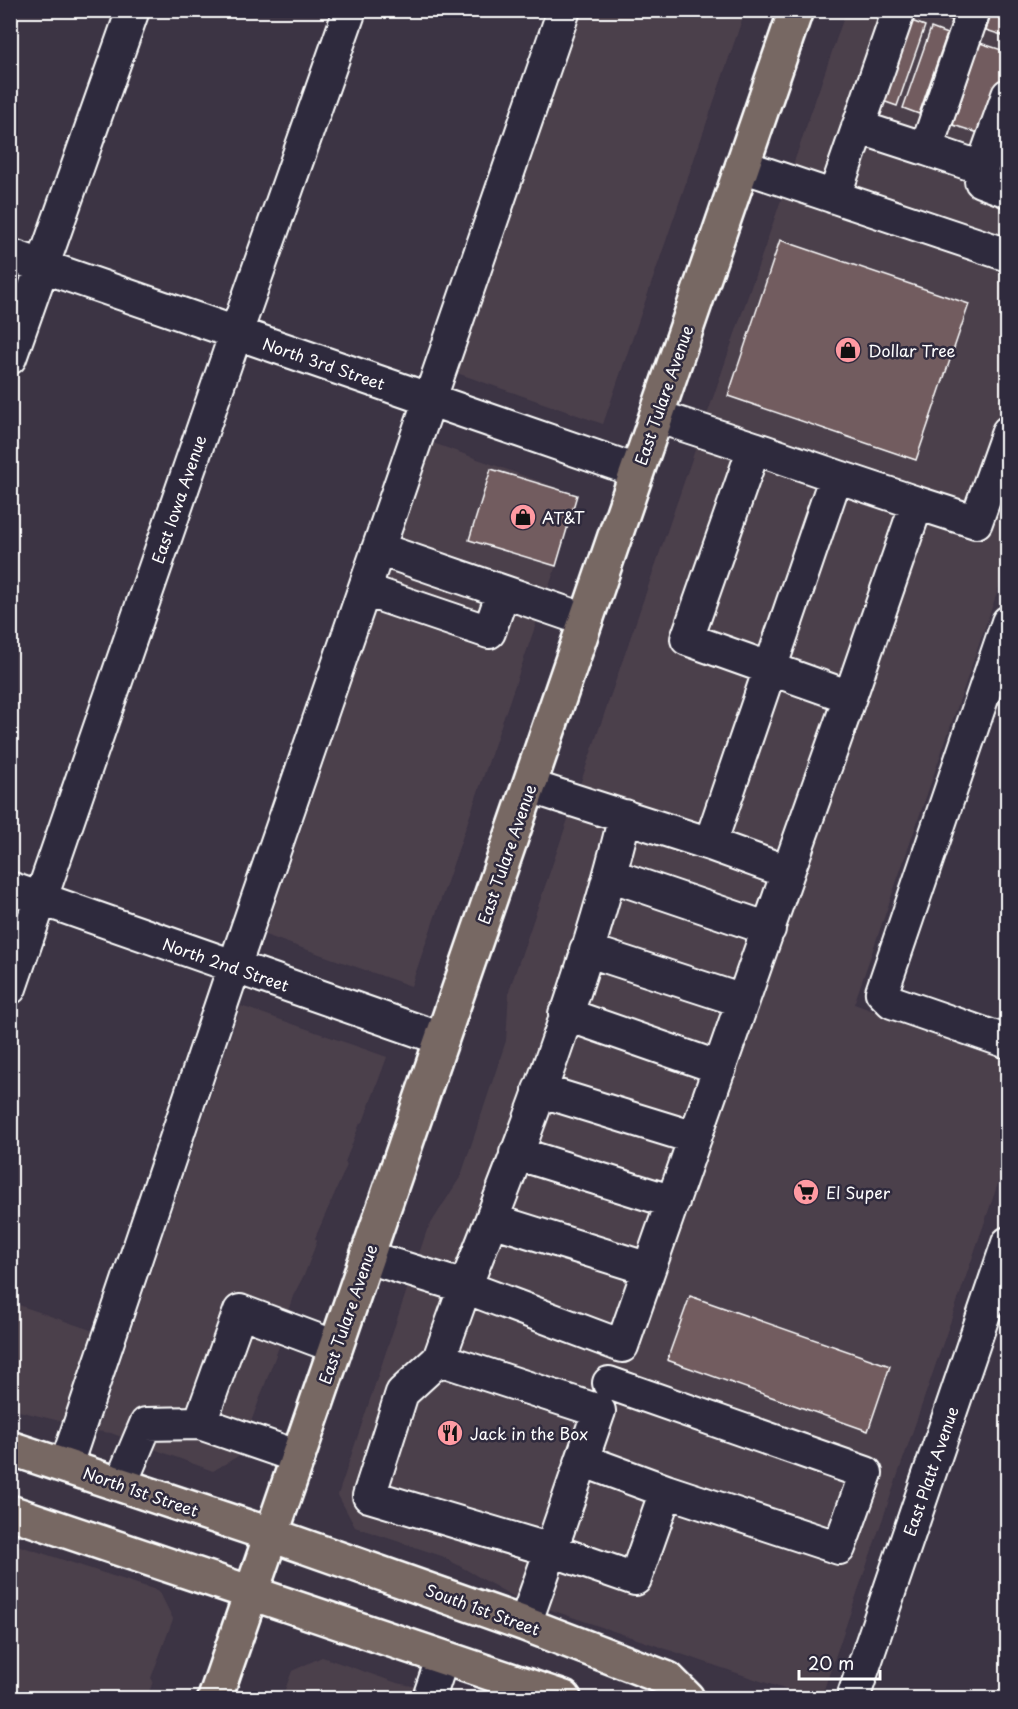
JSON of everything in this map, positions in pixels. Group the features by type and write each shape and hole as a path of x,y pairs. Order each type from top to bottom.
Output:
{"main road":[{"name":"East Tulare Avenue","path":"215,1698 796,10"},
{"name":"North 1st Street","path":"10,1448 272,1535"},
{"path":"10,1512 442,1659 564,1698"},
{"name":"South 1st Street","path":"272,1535 525,1624 668,1679 687,1698"}],"street":[{"path":"10,358 133,10"},
{"name":"East Iowa Avenue","path":"10,988 350,10"},
{"path":"66,1465 234,967 564,10"},
{"path":"834,197 899,10"},
{"path":"926,149 974,10"},
{"path":"1008,95 982,168 981,181 1008,190"},
{"path":"858,127 982,168"},
{"path":"742,166 1008,255"},
{"name":"North 3rd Street","path":"10,255 637,471"},
{"path":"656,416 976,522 1008,432"},
{"path":"754,448 687,639 850,696"},
{"path":"710,843 836,476"},
{"path":"525,1624 917,503"},
{"path":"378,549 586,620"},
{"path":"364,590 489,632 503,592"},
{"path":"1008,622 882,992 892,1002 1008,1042"},
{"path":"529,786 710,843 788,872"},
{"path":"625,816 610,875 565,1014 492,1220 439,1359 402,1393 369,1496 551,1550 635,1579 666,1491"},
{"path":"610,875 769,929"},
{"name":"North 2nd Street","path":"10,888 442,1039"},
{"path":"586,950 743,1001"},
{"path":"565,1014 720,1068"},
{"path":"539,1090 695,1138"},
{"path":"516,1153 673,1202"},
{"path":"492,1220 649,1269"},
{"name":"East Platt Avenue","path":"853,1698 1008,1243"},
{"path":"367,1257 465,1287 622,1346"},
{"path":"200,1423 240,1311 336,1347"},
{"path":"439,1359 604,1397 866,1473 839,1548 666,1491 582,1460"},
{"path":"121,1484 146,1424 200,1423 299,1456"},
{"path":"429,1698 442,1659"}],"shaded area":[{"path":"581,11 745,11 603,424 457,373"},
{"path":"846,11 1007,11 1007,564 854,1004 1007,1059 1007,1157 821,1698 811,1698 516,1598 442,1556 355,1527 338,1495 427,1230 461,1176 506,1041 509,991"},
{"path":"433,443 577,495 556,566 411,986 265,935"},
{"path":"241,1006 387,1057 363,1122 360,1123 345,1162 347,1165 315,1238 317,1241 305,1273 293,1296 278,1341 280,1344 243,1443 243,1453 213,1471 111,1433 97,1431"},
{"path":"10,1302 102,1334 72,1424 11,1409"},
{"path":"14,1544 159,1591 173,1619 151,1678 153,1681 147,1698 11,1698 10,1546"},
{"path":"322,1657 397,1683 417,1687 413,1698 282,1698 292,1671"}],"building":[{"path":"939,10 956,10 952,20 938,15"},
{"path":"992,10 1008,10 1008,37 986,30"},
{"path":"909,20 925,26 897,106 880,100"},
{"path":"931,28 947,34 919,114 903,108"},
{"path":"980,43 1008,52 1008,69 985,135 953,125"},
{"name":"Dollar Tree","path":"780,240 969,304 916,460 728,396"},
{"name":"AT&T","path":"491,469 577,495 556,566 469,540"},
{"path":"690,1296 890,1366 868,1431 667,1360"}],"place":[{"name":"Dollar Tree","path":"848,350"},
{"name":"AT&T","path":"523,517"},
{"name":"El Super","path":"806,1192"},
{"name":"Jack in the Box","path":"450,1433"}]}
